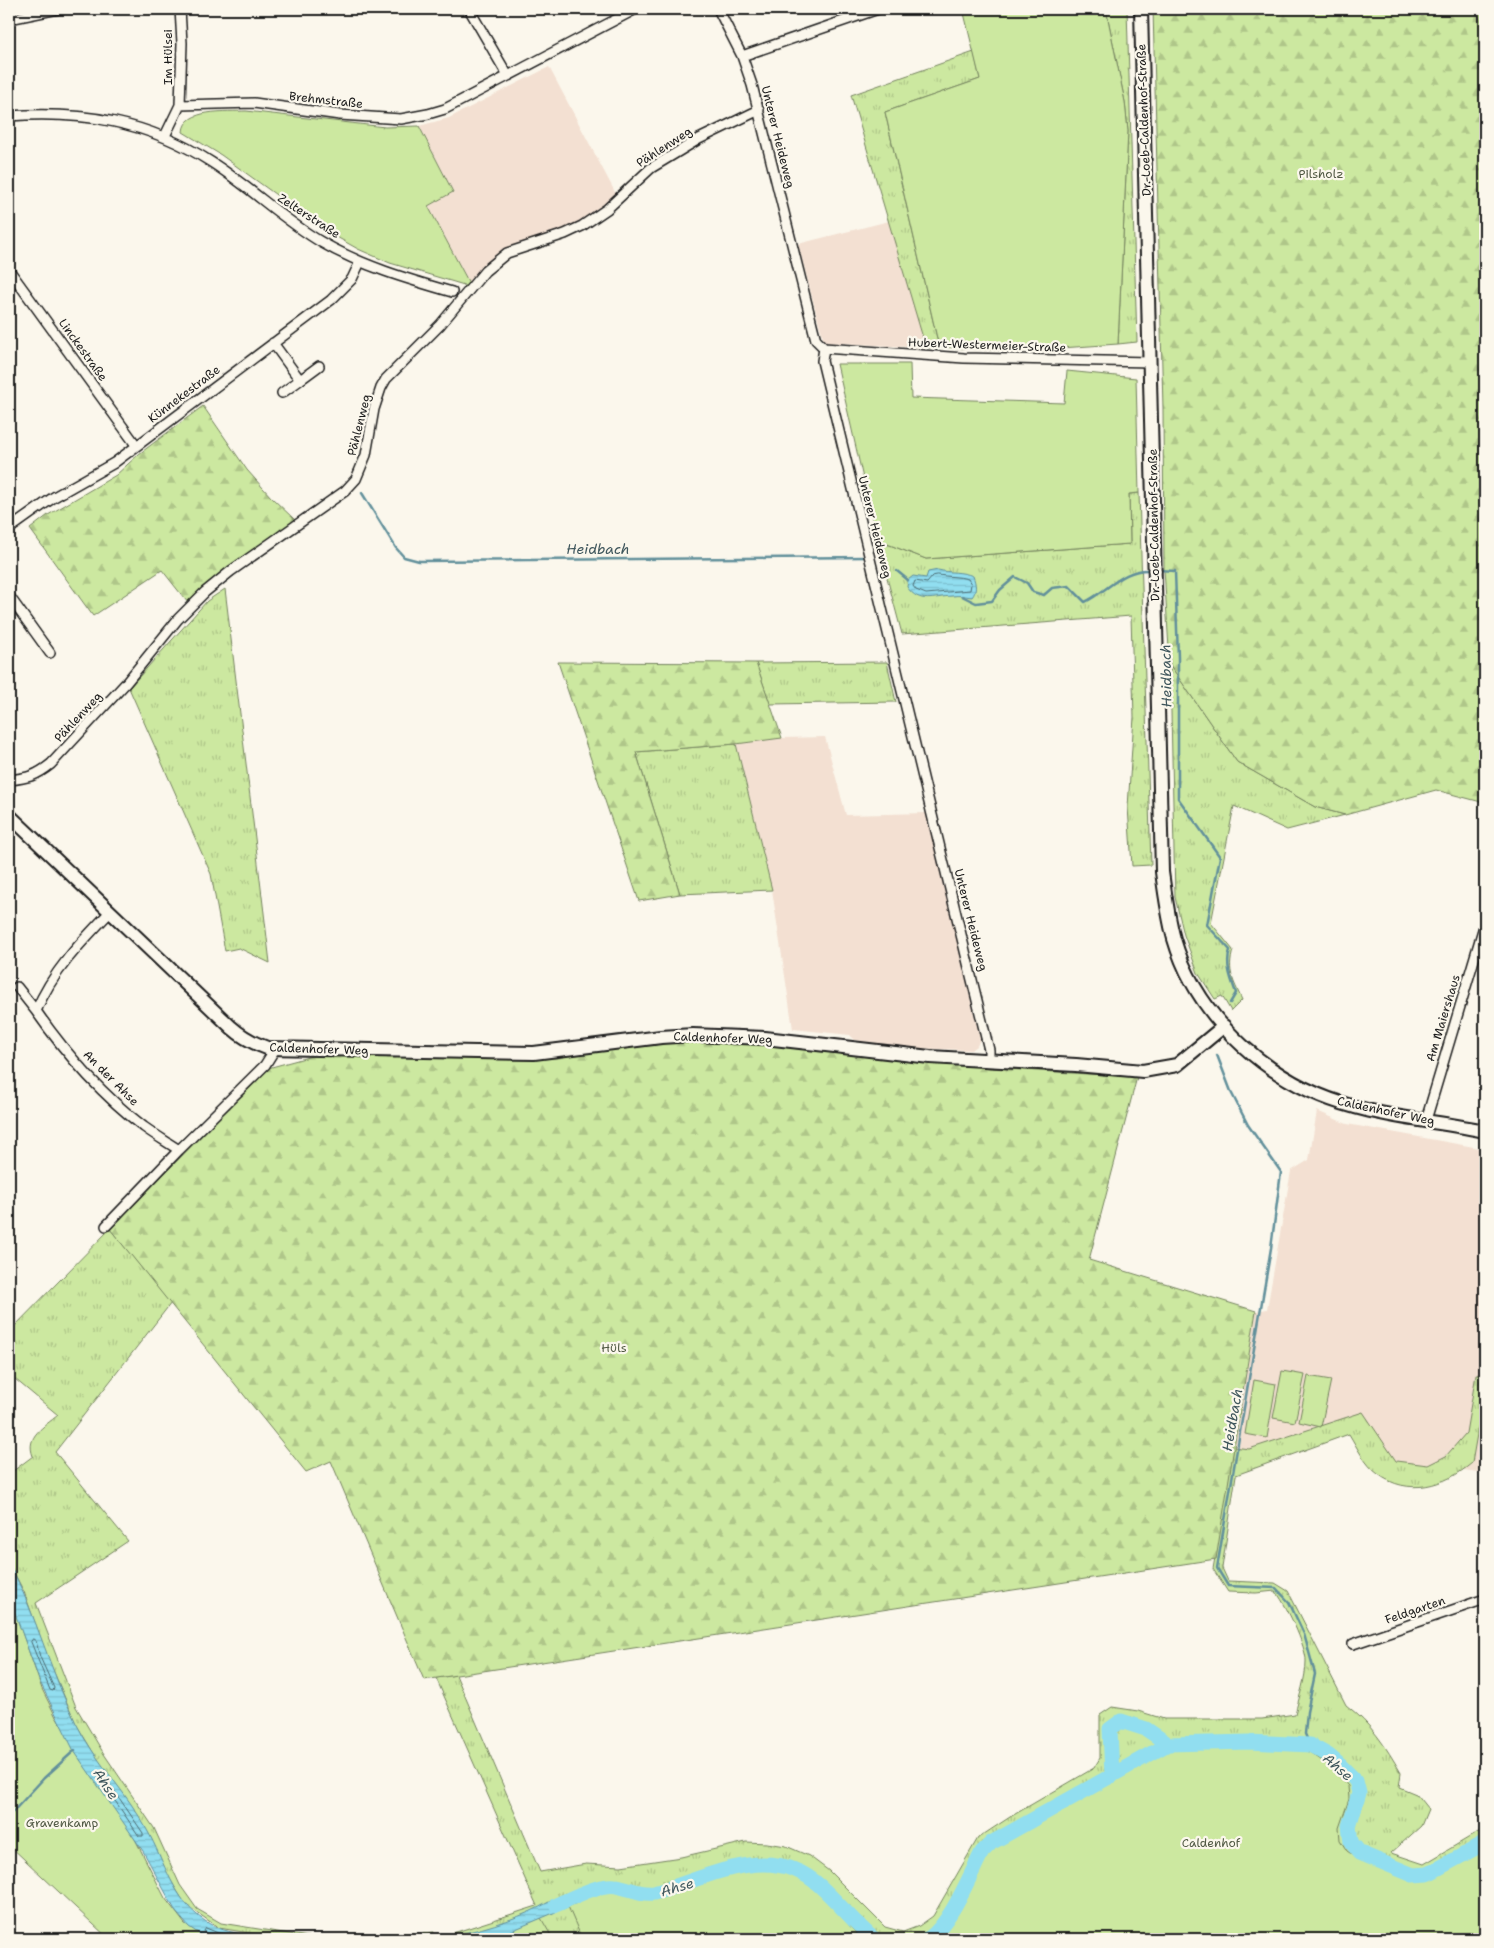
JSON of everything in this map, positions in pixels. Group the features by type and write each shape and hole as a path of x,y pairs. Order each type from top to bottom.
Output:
{"main road":[{"name":"Dr.-Loeb-Caldenhof-Straße","path":"1141,9 1162,872 1166,906 1174,940 1191,979 1224,1026"},
{"name":"Caldenhofer Weg","path":"9,815 231,1027 255,1044 275,1049 534,1053 644,1038 693,1035 765,1038 930,1057 1076,1065 1143,1071 1176,1064 1186,1059 1224,1026 1266,1065 1313,1093 1356,1108 1485,1131"}],"street":[{"path":"9,19 58,9"},
{"name":"Im Hülsei","path":"180,9 182,43 180,105"},
{"path":"469,9 508,76"},
{"name":"Brehmstraße","path":"180,105 254,103 340,115 401,119 428,114 446,109 636,9"},
{"name":"Unterer Heideweg","path":"718,9 742,56 759,110 816,340 824,348 822,361 988,1046 989,1060"},
{"path":"742,56 878,9"},
{"path":"9,116 36,114 73,115 110,120 165,136 180,105"},
{"name":"Pählenweg","path":"9,780 28,778 38,774 51,764 121,689 178,619 205,592 230,571 345,490 356,479 366,455 374,409 386,379 440,326 485,271 507,253 566,234 596,218 651,168 699,138 759,110"},
{"name":"Zelterstraße","path":"165,136 212,162 321,242 360,262 388,273 452,292"},
{"name":"Künnekestraße","path":"9,529 54,497 114,463 331,300 352,279 360,262"},
{"name":"Linckestraße","path":"9,270 136,446"},
{"path":"273,343 300,380"},
{"name":"Hubert-Westermeier-Straße","path":"824,348 973,358 1150,362"},
{"path":"282,393 319,366"},
{"path":"9,596 50,653"},
{"path":"36,1011 52,980 66,961 110,912"},
{"name":"Am Maiershaus","path":"1426,1120 1485,923"},
{"name":"An der Ahse","path":"16,987 54,1037 104,1092 144,1127 179,1150"},
{"path":"106,1226 265,1065 275,1049"},
{"name":"Feldgarten","path":"1353,1644 1485,1600"}],"shaded area":[{"path":"549,67 616,194 604,208 580,222 507,250 470,285 428,206 453,192 419,126 449,118"},
{"path":"889,221 926,348 824,342 798,244"},
{"path":"825,737 846,815 927,813 980,1039 977,1046 972,1050 910,1048 855,1040 850,1035 793,1029 772,890 736,744 782,738"},
{"path":"1317,1111 1347,1124 1485,1149 1485,1473 1442,1467 1402,1470 1356,1415 1249,1449 1234,1447 1256,1311 1267,1309 1291,1171 1309,1160"}],"green space":[{"path":"963,9 1106,9 1125,102 1128,131 1118,344 1018,351 939,347 885,112 980,79"},
{"path":"1106,9 1127,9 1137,342 1118,344 1128,131 1125,102"},
{"name":"Pilsholz","path":"1153,9 1350,9 1440,14 1442,9 1485,9 1485,803 1436,790 1345,815 1315,807 1237,762 1170,665 1164,569 1163,408"},
{"path":"1350,9 1442,9 1441,14"},
{"path":"974,52 980,79 885,112 939,347 926,348 851,95"},
{"path":"246,111 385,127 419,126 453,192 428,206 470,285 465,288 464,285 390,263 358,249 326,231 221,155 183,132 185,124 198,115"},
{"path":"837,364 910,364 911,398 1064,403 1067,371 1136,378 1139,493 1129,494 1130,544 926,559 877,540"},
{"path":"203,406 247,470 295,520 232,566 188,603 162,570 93,616 30,529 48,515 116,475 139,454"},
{"path":"1139,493 1151,865 1132,866 1128,807 1134,717 1131,616 902,634 877,540 926,559 1130,544 1129,494"},
{"path":"225,589 270,963 239,948 225,951 211,874 129,688 207,601"},
{"path":"558,662 756,663 782,738 736,744 636,752 680,894 639,901"},
{"path":"887,662 896,702 770,704 756,663"},
{"path":"1170,665 1237,762 1315,807 1345,815 1287,830 1234,806 1211,923 1233,950 1231,970 1242,1000 1231,1011 1222,996 1215,999 1198,973 1184,935 1175,897"},
{"path":"736,744 772,890 680,894 636,752"},
{"name":"Hüls","path":"691,1040 763,1042 990,1068 1137,1077 1089,1260 1256,1311 1216,1559 424,1680 331,1461 306,1472 110,1229 268,1068 312,1056 502,1057"},
{"path":"110,1229 171,1303 55,1452 128,1541 36,1603 76,1707 104,1754 154,1828 180,1885 197,1909 221,1923 321,1939 285,1939 219,1928 185,1904 76,1724 47,1656 24,1592 9,1563 9,1474 33,1456 32,1443 37,1432 58,1415 9,1374 9,1332"},
{"path":"1282,1371 1305,1375 1295,1422 1273,1418"},
{"path":"1476,1374 1485,1376 1485,1388 1472,1463 1450,1478 1438,1483 1414,1487 1402,1485 1390,1481 1373,1470 1349,1434 1236,1475 1222,1568 1228,1581 1275,1583 1288,1591 1346,1705 1371,1728 1389,1753 1401,1773 1399,1787 1416,1794 1428,1809 1421,1826 1391,1853 1424,1864 1485,1828 1485,1939 448,1939 447,1935 537,1906 436,1678 456,1675 540,1872 586,1864 621,1866 681,1857 746,1842 786,1846 809,1856 829,1871 885,1927 903,1932 919,1926 933,1916 978,1838 1094,1768 1100,1758 1100,1715 1112,1707 1138,1711 1164,1719 1262,1719 1295,1714 1304,1681 1306,1661 1303,1646 1284,1604 1275,1591 1256,1593 1228,1592 1213,1569 1234,1447 1249,1449 1363,1412 1396,1461 1428,1465 1446,1456 1466,1433"},
{"path":"1308,1376 1331,1380 1321,1427 1299,1422"},
{"path":"1254,1380 1276,1384 1267,1438 1245,1434"},
{"name":"Gravenkamp","path":"9,1595 42,1689 56,1717 135,1839 165,1898 185,1924 216,1939 109,1939 9,1845"},
{"name":"Caldenhof","path":"1172,1748 1291,1748 1309,1752 1327,1764 1348,1786 1349,1799 1339,1828 1340,1840 1347,1851 1356,1857 1414,1880 1433,1876 1485,1848 1485,1935 1218,1939 936,1939 944,1930 956,1909 984,1854 1159,1754"},
{"path":"751,1866 775,1868 800,1879 829,1903 862,1939 582,1939 567,1904 605,1890 617,1890 654,1897 661,1896 729,1871"},
{"path":"541,1918 553,1939 476,1939"},
{"path":"1485,1929 1485,1939 1300,1939 1303,1930"},
{"path":"434,1932 433,1939 376,1939"}],"water":[{"path":"938,570 973,576 976,587 972,597 957,596 927,599 912,593 907,587 908,580 913,576 926,578 928,572"},
{"path":"9,1563 19,1582 58,1683 76,1723 92,1751 139,1816 171,1880 185,1902 205,1921 223,1930 285,1939 207,1939 189,1927 176,1912 143,1851 74,1751 40,1682 9,1597"},
{"path":"571,1892 577,1903 511,1931 485,1939 433,1939 469,1932 507,1921"}],"waterway":[{"name":"Heidbach","path":"362,493 396,548 404,557 419,561 868,557"},
{"name":"Heidbach","path":"962,596 976,603 992,601 1000,590 1015,577 1027,583 1033,592 1044,595 1052,588 1069,586 1085,602 1124,576 1141,570 1151,570"},
{"name":"Heidbach","path":"1159,570 1175,571 1178,658 1178,798 1220,857 1207,925 1230,950 1228,967 1236,993 1230,1003"},
{"name":"Heidbach","path":"897,571 908,580"},
{"name":"Heidbach","path":"1217,1055 1232,1094 1248,1125 1281,1172 1271,1248 1217,1568 1228,1586 1276,1588 1289,1602 1304,1634 1315,1674 1307,1712 1305,1734 1310,1745"},
{"name":"Ahse","path":"1112,1776 1110,1729 1121,1721 1146,1729 1168,1744"},
{"name":"Ahse","path":"928,1939 936,1932 952,1911 982,1852 991,1843 1168,1744 1250,1742 1310,1745 1328,1755 1356,1781 1359,1793 1349,1826 1351,1842 1360,1853 1413,1875 1428,1874 1485,1843"},
{"path":"9,1816 44,1778 75,1750"},
{"name":"Ahse","path":"556,1905 602,1887 616,1886 640,1892 654,1893 739,1867 760,1864 781,1866 801,1872 820,1886 874,1939"}]}
